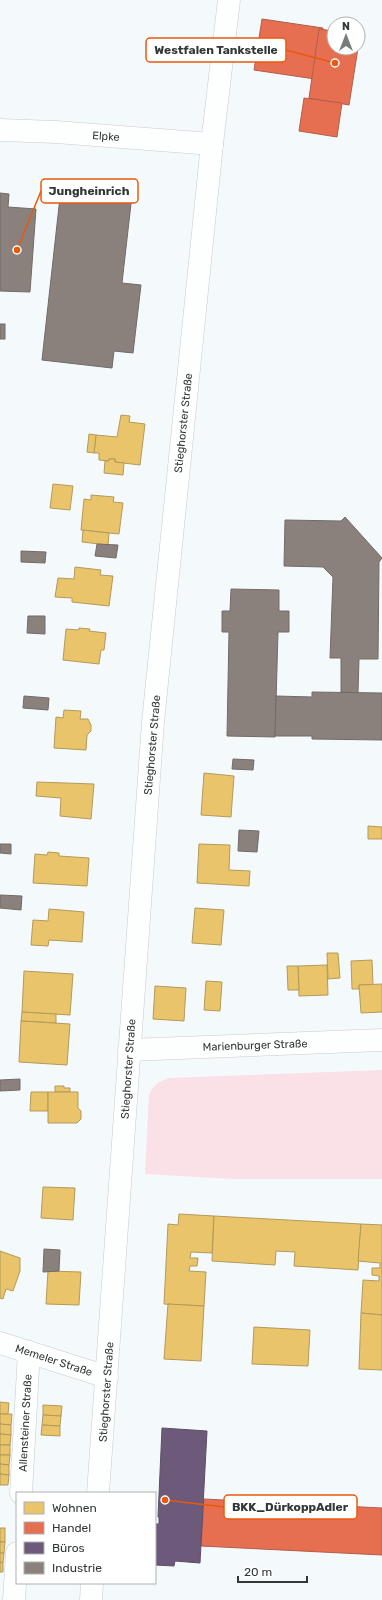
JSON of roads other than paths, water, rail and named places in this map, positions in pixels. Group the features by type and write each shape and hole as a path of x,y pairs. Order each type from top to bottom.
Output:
{"street":[{"name":"Stieghorster Straße","path":"98,1492 153,722 212,144 229,0"},
{"name":"Elpke","path":"0,130 56,132 212,144"},
{"name":"Marienburger Straße","path":"129,1050 382,1040"},
{"name":"Memeler Straße","path":"0,1343 107,1378"},
{"name":"Allensteiner Straße","path":"21,1492 29,1352"},
{"path":"14,1600 16,1569"},
{"path":"91,1600 92,1584"}],"place":[{"name":"Westfalen Tankstelle","path":"335,63"},
{"name":"Jungheinrich","path":"17,250"},
{"name":"BKK_DürkoppAdler","path":"165,1500"}]}
